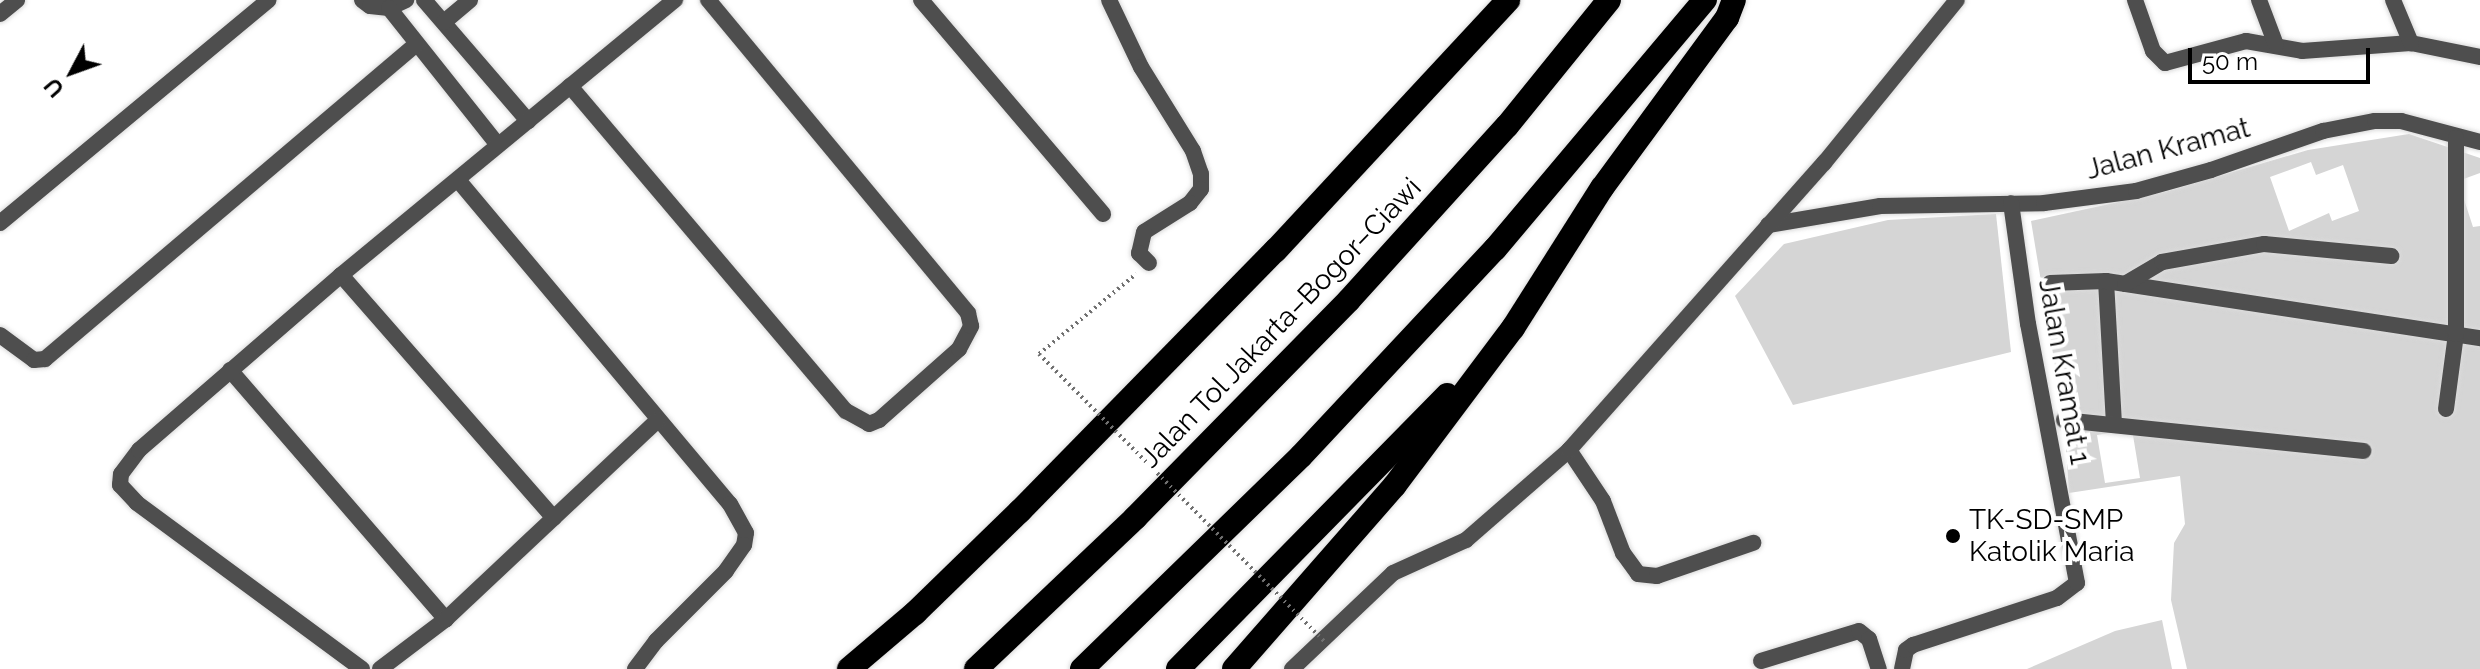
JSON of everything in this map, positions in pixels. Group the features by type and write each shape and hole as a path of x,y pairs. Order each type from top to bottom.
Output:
{"highway":[{"path":"849,669 915,613 1031,500 1276,250 1508,0"},
{"name":"Jalan Tol Jakarta–Bogor–Ciawi","path":"976,669 1135,518 1349,300 1507,126 1609,0"},
{"path":"1082,669 1301,456 1495,249 1705,0"},
{"path":"1234,669 1395,485 1513,328 1602,188 1727,18 1734,0"},
{"path":"1178,669 1513,328"}],"street":[{"path":"0,14 17,0"},
{"path":"0,223 269,0"},
{"path":"362,0 370,6 389,8 406,0"},
{"path":"424,0 528,121"},
{"path":"444,22 470,0"},
{"path":"362,669 137,503 120,485 121,474 139,450 341,275 675,0"},
{"path":"570,86 846,411 869,424 879,420 959,349 971,326 968,313 708,0"},
{"path":"921,0 1103,214"},
{"path":"1109,0 1141,67 1193,151 1201,174 1201,189 1190,203 1144,232 1139,253 1149,263"},
{"path":"1292,669 1393,573 1466,540 1569,450 1768,225 1957,0"},
{"path":"2135,0 2153,51 2165,63 2231,44 2263,42 2319,51 2411,43 2480,57"},
{"path":"2259,0 2276,45"},
{"path":"2393,0 2411,43"},
{"path":"389,8 498,145"},
{"path":"0,335 34,360 45,359 416,44"},
{"name":"Jalan Kramat","path":"1768,225 1880,206 2062,202 2136,191 2211,170 2323,131 2375,121 2401,121 2480,142"},
{"path":"2446,409 2456,334 2456,138"},
{"path":"458,180 657,421 730,504 746,533 744,545 726,571 656,641 635,669"},
{"name":"Jalan Kramat 1","path":"1902,669 1903,656 1913,645 2057,598 2077,583 2028,324 2011,203"},
{"path":"2125,284 2162,262 2264,244 2391,256"},
{"path":"341,275 554,518"},
{"path":"2050,283 2106,281 2480,338"},
{"path":"2106,281 2114,424"},
{"path":"230,370 446,619"},
{"path":"2064,420 2363,451"},
{"path":"380,669 446,619 657,421"},
{"path":"1569,450 1603,501 1623,553 1638,574 1657,576 1753,543"},
{"path":"1761,661 1859,631 1869,639 1879,669"}],"path":[{"path":"1149,263 1039,354 1326,643"}],"shaded area":[{"path":"2409,134 2480,158 2480,173 2458,181 2473,227 2480,226 2480,669 2187,669 2171,600 2174,543 2185,524 2180,476 2069,493 2064,420 2031,221 2165,192 2308,150","holes":["2311,162 2316,175 2343,165 2359,211 2332,221 2329,213 2289,231 2270,177","2132,429 2140,478 2105,483 2097,435"]},
{"path":"1996,214 2011,352 1793,405 1735,296 1784,244 1888,220"},
{"path":"2162,620 2172,669 2027,669 2115,631"}],"place":[{"name":"TK-SD-SMP Katolik Maria","path":"1953,536"}]}
